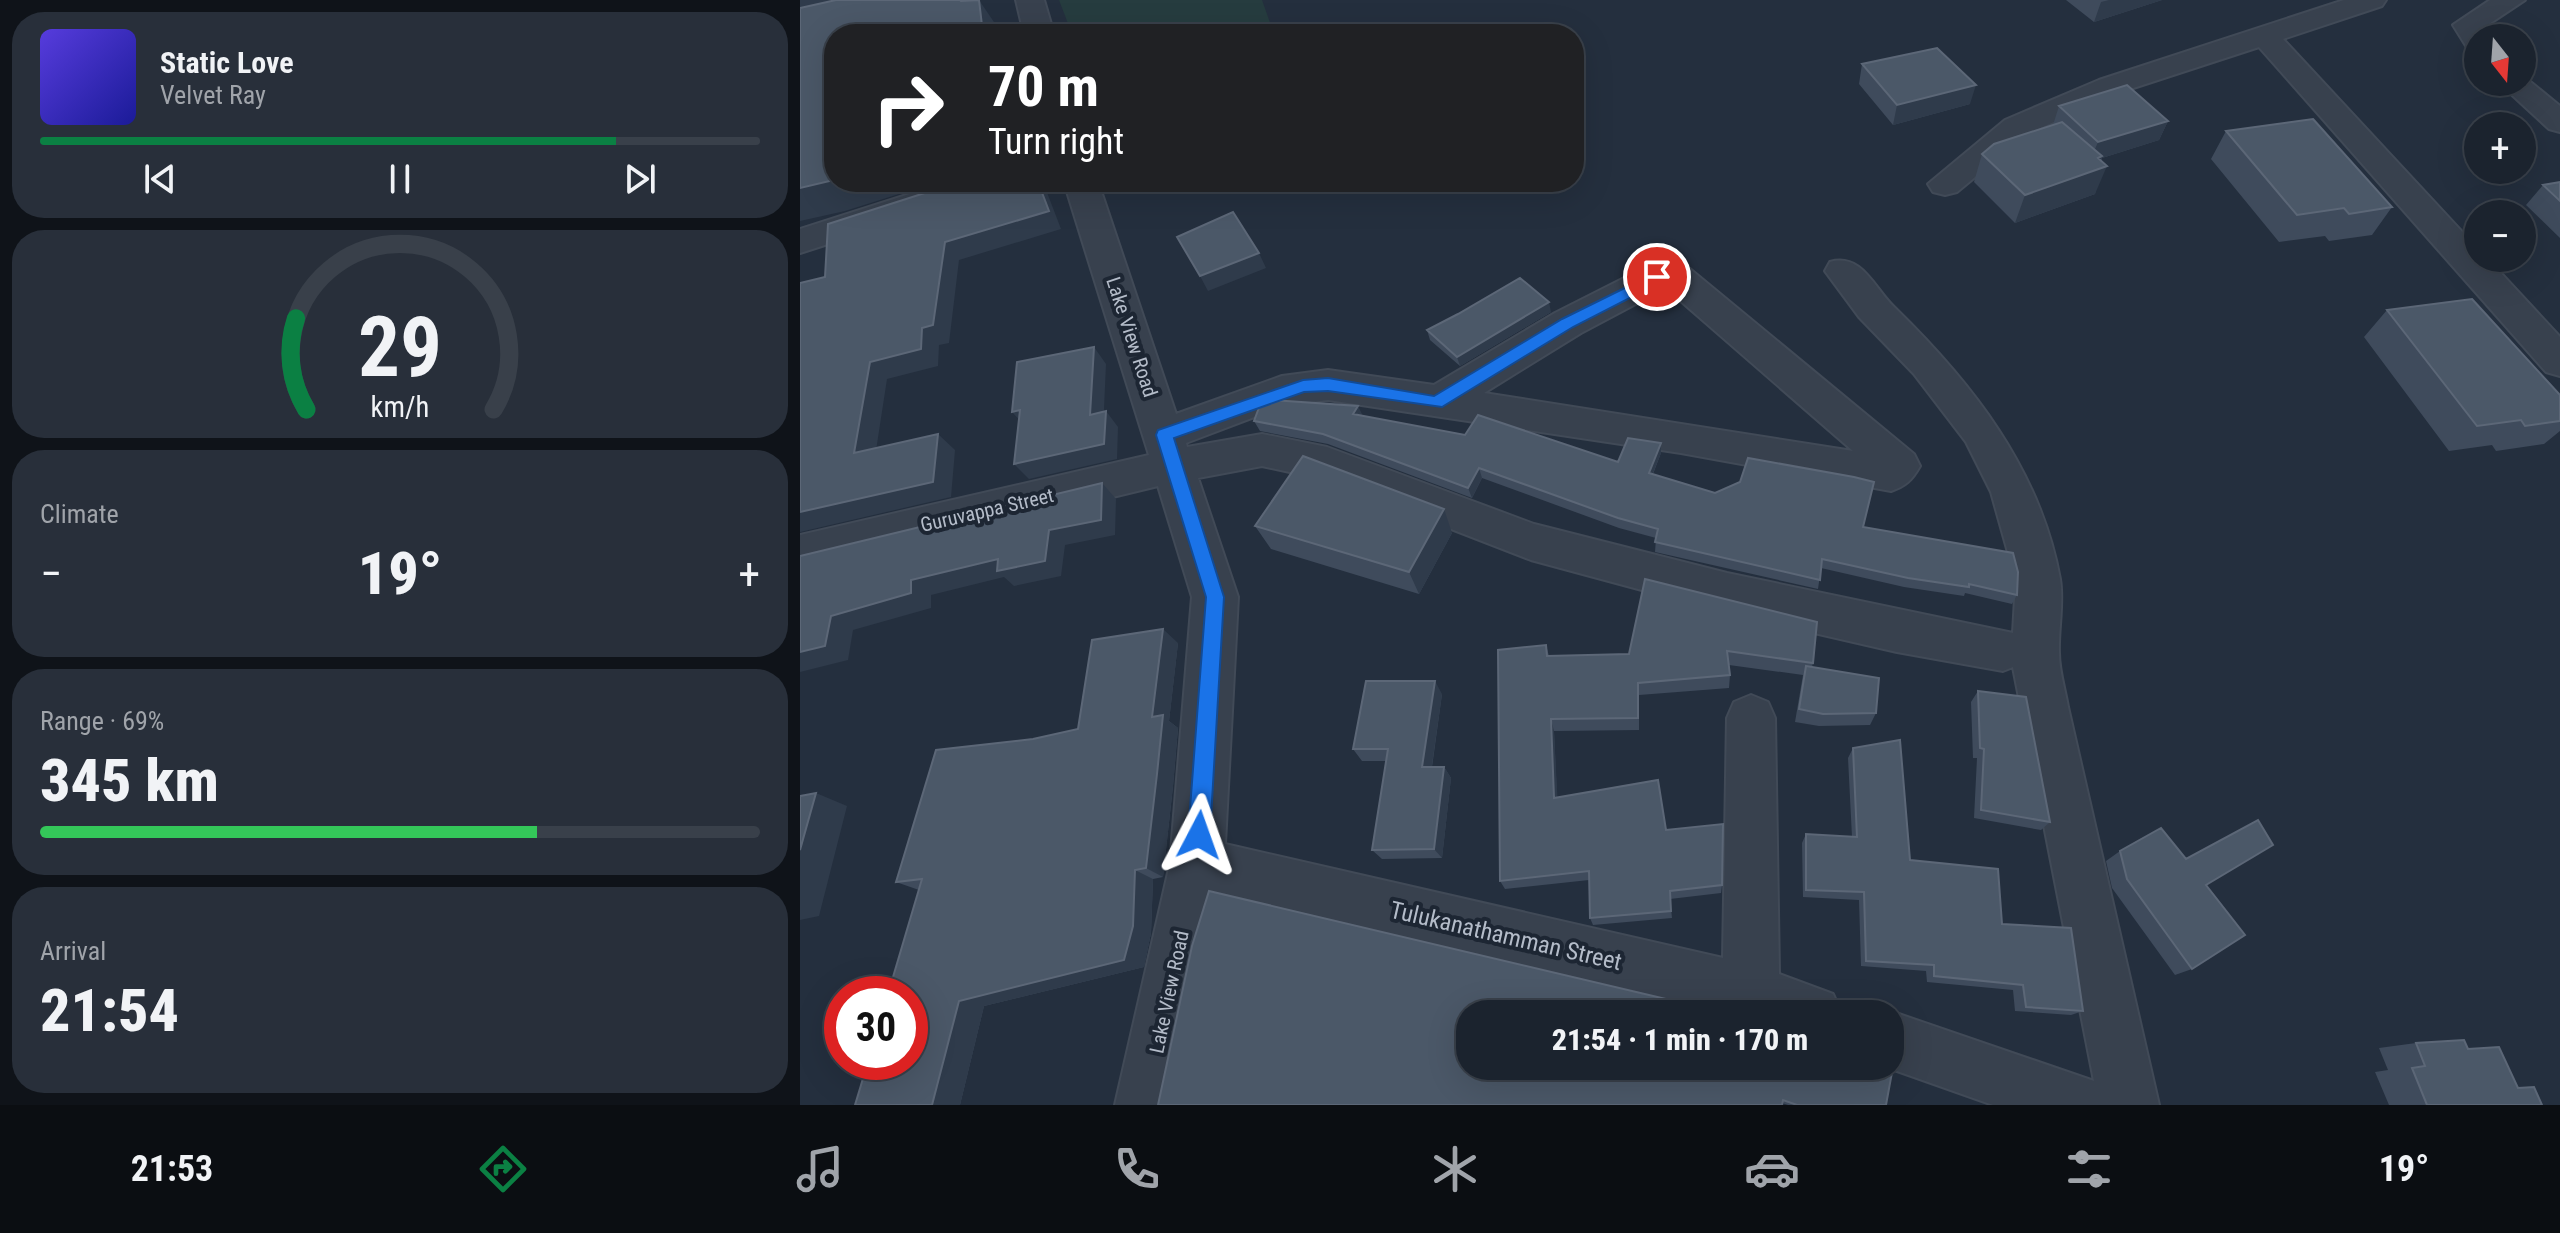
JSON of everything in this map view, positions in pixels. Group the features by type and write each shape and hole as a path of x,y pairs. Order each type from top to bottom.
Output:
{"street":[{"path":"1030,0 1036,24"},
{"path":"1945,184 2016,127 2110,86 2372,0"},
{"path":"2469,24 2511,0"},
{"path":"2266,37 2560,362"},
{"path":"2536,88 2560,85"},
{"path":"2528,96 2560,122"},
{"path":"800,241 952,192"},
{"name":"Lake View Road","path":"1084,192 1215,597 1197,864 1145,1105"},
{"path":"1843,271 1872,308 1928,364 1981,432 2012,492 2038,581 2035,656 2044,707 2129,1105"},
{"path":"1169,450 1303,386 1328,385 1436,403 1681,437 1891,474 1899,466 1677,278 1657,277 1568,323 1436,403"},
{"path":"1169,450 1262,450 1327,464 1531,542 1727,593 1897,631 2003,650"},
{"name":"Guruvappa Street","path":"800,554 1169,450"},
{"path":"1751,718 1751,993"},
{"name":"Tulukanathamman Street","path":"1197,864 1772,1000"},
{"path":"1904,1045 2079,1105"}],"green space":[{"path":"1059,0 1262,0 1270,24 1068,24"}],"building":[{"path":"836,0 979,0 982,24 824,24 824,182 800,188 800,8"},
{"path":"1937,48 1976,85 1897,105 1862,64"},
{"path":"2127,85 2168,121 2098,142 2059,106"},
{"path":"2313,119 2392,207 2349,214 2344,208 2297,215 2226,131"},
{"path":"2062,122 2102,156 2098,158 2107,166 2025,195 1982,154 1994,144"},
{"path":"2560,182 2560,201 2543,185"},
{"path":"928,192 1042,192 1049,211 945,242 933,325 922,328 921,349 870,362 854,453 938,434 933,482 800,512 800,283 825,277 828,224"},
{"path":"1233,212 1259,253 1200,276 1177,237"},
{"path":"1520,278 1549,302 1457,357 1427,330 1458,314"},
{"path":"2472,299 2560,395 2560,421 2525,426 2521,420 2477,426 2387,310"},
{"path":"1094,347 1090,415 1106,411 1104,444 1014,464 1020,410 1012,412 1017,362"},
{"path":"1272,400 1358,406 1353,414 1465,435 1478,415 1618,462 1628,438 1661,443 1649,473 1715,493 1740,482 1748,458 1874,482 1863,527 2013,553 2018,572 2017,595 1969,584 1969,587 1908,578 1822,559 1820,580 1655,542 1658,529 1618,518 1479,468 1468,488 1323,434 1254,421 1260,405"},
{"path":"1303,456 1444,509 1409,572 1255,526"},
{"path":"1102,483 1101,520 1049,530 1045,561 997,571 998,559 911,580 911,593 831,616 825,646 800,652 800,556"},
{"path":"1645,579 1817,622 1813,663 1727,651 1730,675 1638,683 1638,718 1551,719 1554,798 1658,780 1666,830 1723,824 1722,885 1670,891 1671,911 1590,918 1589,871 1500,881 1498,650 1546,645 1547,656 1629,654"},
{"path":"1163,629 1152,717 1163,715 1146,868 1135,870 1133,926 1124,960 959,1001 932,1105 855,1105 863,1080 928,1080 928,976 893,976 922,879 896,882 936,750 1033,739 1078,729 1092,640"},
{"path":"1806,666 1879,678 1876,713 1823,714 1799,709"},
{"path":"1366,681 1435,681 1422,767 1444,767 1434,849 1372,850 1388,749 1353,749"},
{"path":"1978,691 2026,697 2050,822 1981,810 1984,749 1980,748"},
{"path":"1900,740 1910,860 1998,869 2002,924 2071,928 2083,1011 2026,1007 2023,985 1934,976 1934,965 1866,961 1864,892 1806,890 1806,834 1857,837 1853,748"},
{"path":"816,793 800,850 800,796"},
{"path":"2258,820 2273,845 2206,885 2245,935 2192,969 2127,879 2120,851 2161,828 2186,859"},
{"path":"1209,891 1670,1000 1456,1000 1456,1080 1891,1080 1886,1105 1797,1105 1783,1100 1782,1105 1158,1105 1192,946"},
{"path":"2464,1040 2468,1049 2499,1047 2518,1088 2534,1087 2542,1105 2427,1105 2412,1068 2425,1066 2416,1043"}],"route":[{"path":"1199,835 1215,597 1164,435 1303,386 1328,385 1436,403 1568,323 1657,277"}]}
